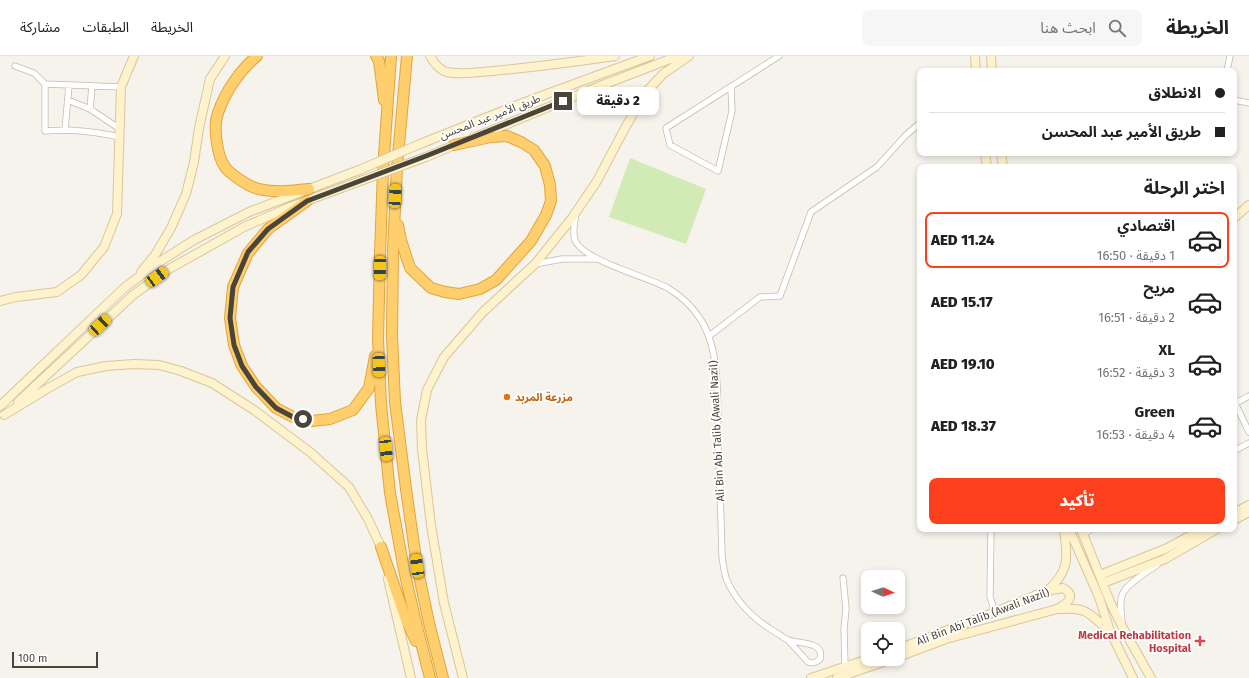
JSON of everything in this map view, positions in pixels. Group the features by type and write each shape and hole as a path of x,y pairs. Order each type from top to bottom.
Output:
{"highway":[{"path":"257,56 250,62 228,90 217,114 215,131 218,148 225,166 237,177 254,187 277,192 309,189"},
{"path":"376,56 379,62 387,126"},
{"path":"391,56 383,170 378,339 381,404 390,493 404,570 430,678"},
{"path":"407,56 396,167 394,211 392,336 395,402 417,566 429,623 444,678"},
{"path":"394,211 410,268 431,288 459,294 480,289 496,280 531,241 546,215 551,201 550,185 544,166 534,150 507,136 491,136 454,145"},
{"path":"307,201 268,229 248,252 233,287 230,318 234,345 242,366 256,387 276,408 293,417 306,420 330,420 353,410 369,388 378,339"},
{"path":"381,547 406,620 426,665"}],"main road":[{"path":"0,301 16,297 57,292 81,275 104,247 116,214 120,133 120,87 134,56"},
{"path":"0,406 132,282 155,255 171,228 186,194 194,162 199,128 210,79 225,56"},
{"path":"430,56 439,69 447,72 458,73 522,68 615,56"},
{"name":"طريق الأمير عبد المحسن","path":"132,282 156,264 194,240 249,212 359,170 525,102 650,56"},
{"name":"طريق الأمير عبد المحسن","path":"2,417 133,295 169,269 244,227 678,56"},
{"path":"462,678 444,603 431,525 420,420 427,390 444,357 483,312 535,264 577,210 597,181 646,92 663,74 689,56"},
{"path":"975,56 976,68"},
{"path":"991,56 992,68"},
{"path":"1237,216 1249,206"},
{"path":"2,417 77,372 106,366 134,364 159,365 181,371 212,383 254,410 315,457 349,487 368,519 381,547 411,678"},
{"path":"1237,511 1249,505"},
{"path":"1237,518 1249,512"},
{"path":"1046,591 1060,578 1064,569 1066,554 1064,532"},
{"path":"1070,532 1099,597 1110,632 1134,678"},
{"path":"1082,532 1111,604 1151,678"},
{"path":"1102,579 1166,549 1197,532"},
{"path":"1102,579 1165,559 1212,532"},
{"name":"Ali Bin Abi Talib (Awali Nazil)","path":"905,646 1046,591 1063,588 1068,593 1070,599 1068,603 1057,609 946,639 905,654"},
{"path":"1057,609 1078,609 1086,611 1110,632"},
{"path":"811,678 861,661"},
{"path":"837,678 872,666"}],"street":[{"path":"731,87 732,111 718,170 670,145 666,128 779,56"},
{"path":"1228,68 1230,56"},
{"path":"15,66 34,73 45,84 120,87"},
{"path":"45,84 45,131 65,130 120,133"},
{"path":"65,130 69,85"},
{"path":"90,109 92,86"},
{"path":"68,100 90,109 120,133"},
{"path":"1237,101 1249,103"},
{"path":"709,336 760,297 780,296 811,212 876,167 905,136 917,126"},
{"path":"577,210 573,233 575,241 582,249 596,259"},
{"path":"535,264 562,259 596,259"},
{"name":"Ali Bin Abi Talib (Awali Nazil)","path":"596,259 667,288 685,301 699,316 709,336 716,367 722,556 726,576 733,592 749,612 764,625 788,640 808,662 811,663 820,659 821,651 819,648 810,644 788,640"},
{"path":"1237,402 1249,396"},
{"path":"1237,407 1249,432"},
{"path":"1237,449 1249,443"},
{"path":"991,532 990,597 995,612"},
{"path":"1124,630 1121,613 1123,593 1138,578 1165,559"},
{"path":"843,578 846,609 844,629 845,666"}],"green space":[{"path":"630,158 706,189 686,244 609,217"}],"place":[{"name":"مزرعة المربد","path":"507,397"},
{"name":"Medical Rehabilitation Hospital","path":"1200,641"}],"route":[{"path":"303,419 293,417 276,408 256,387 242,366 234,345 230,318 233,287 248,252 268,229 307,201 426,156 563,101"}]}
